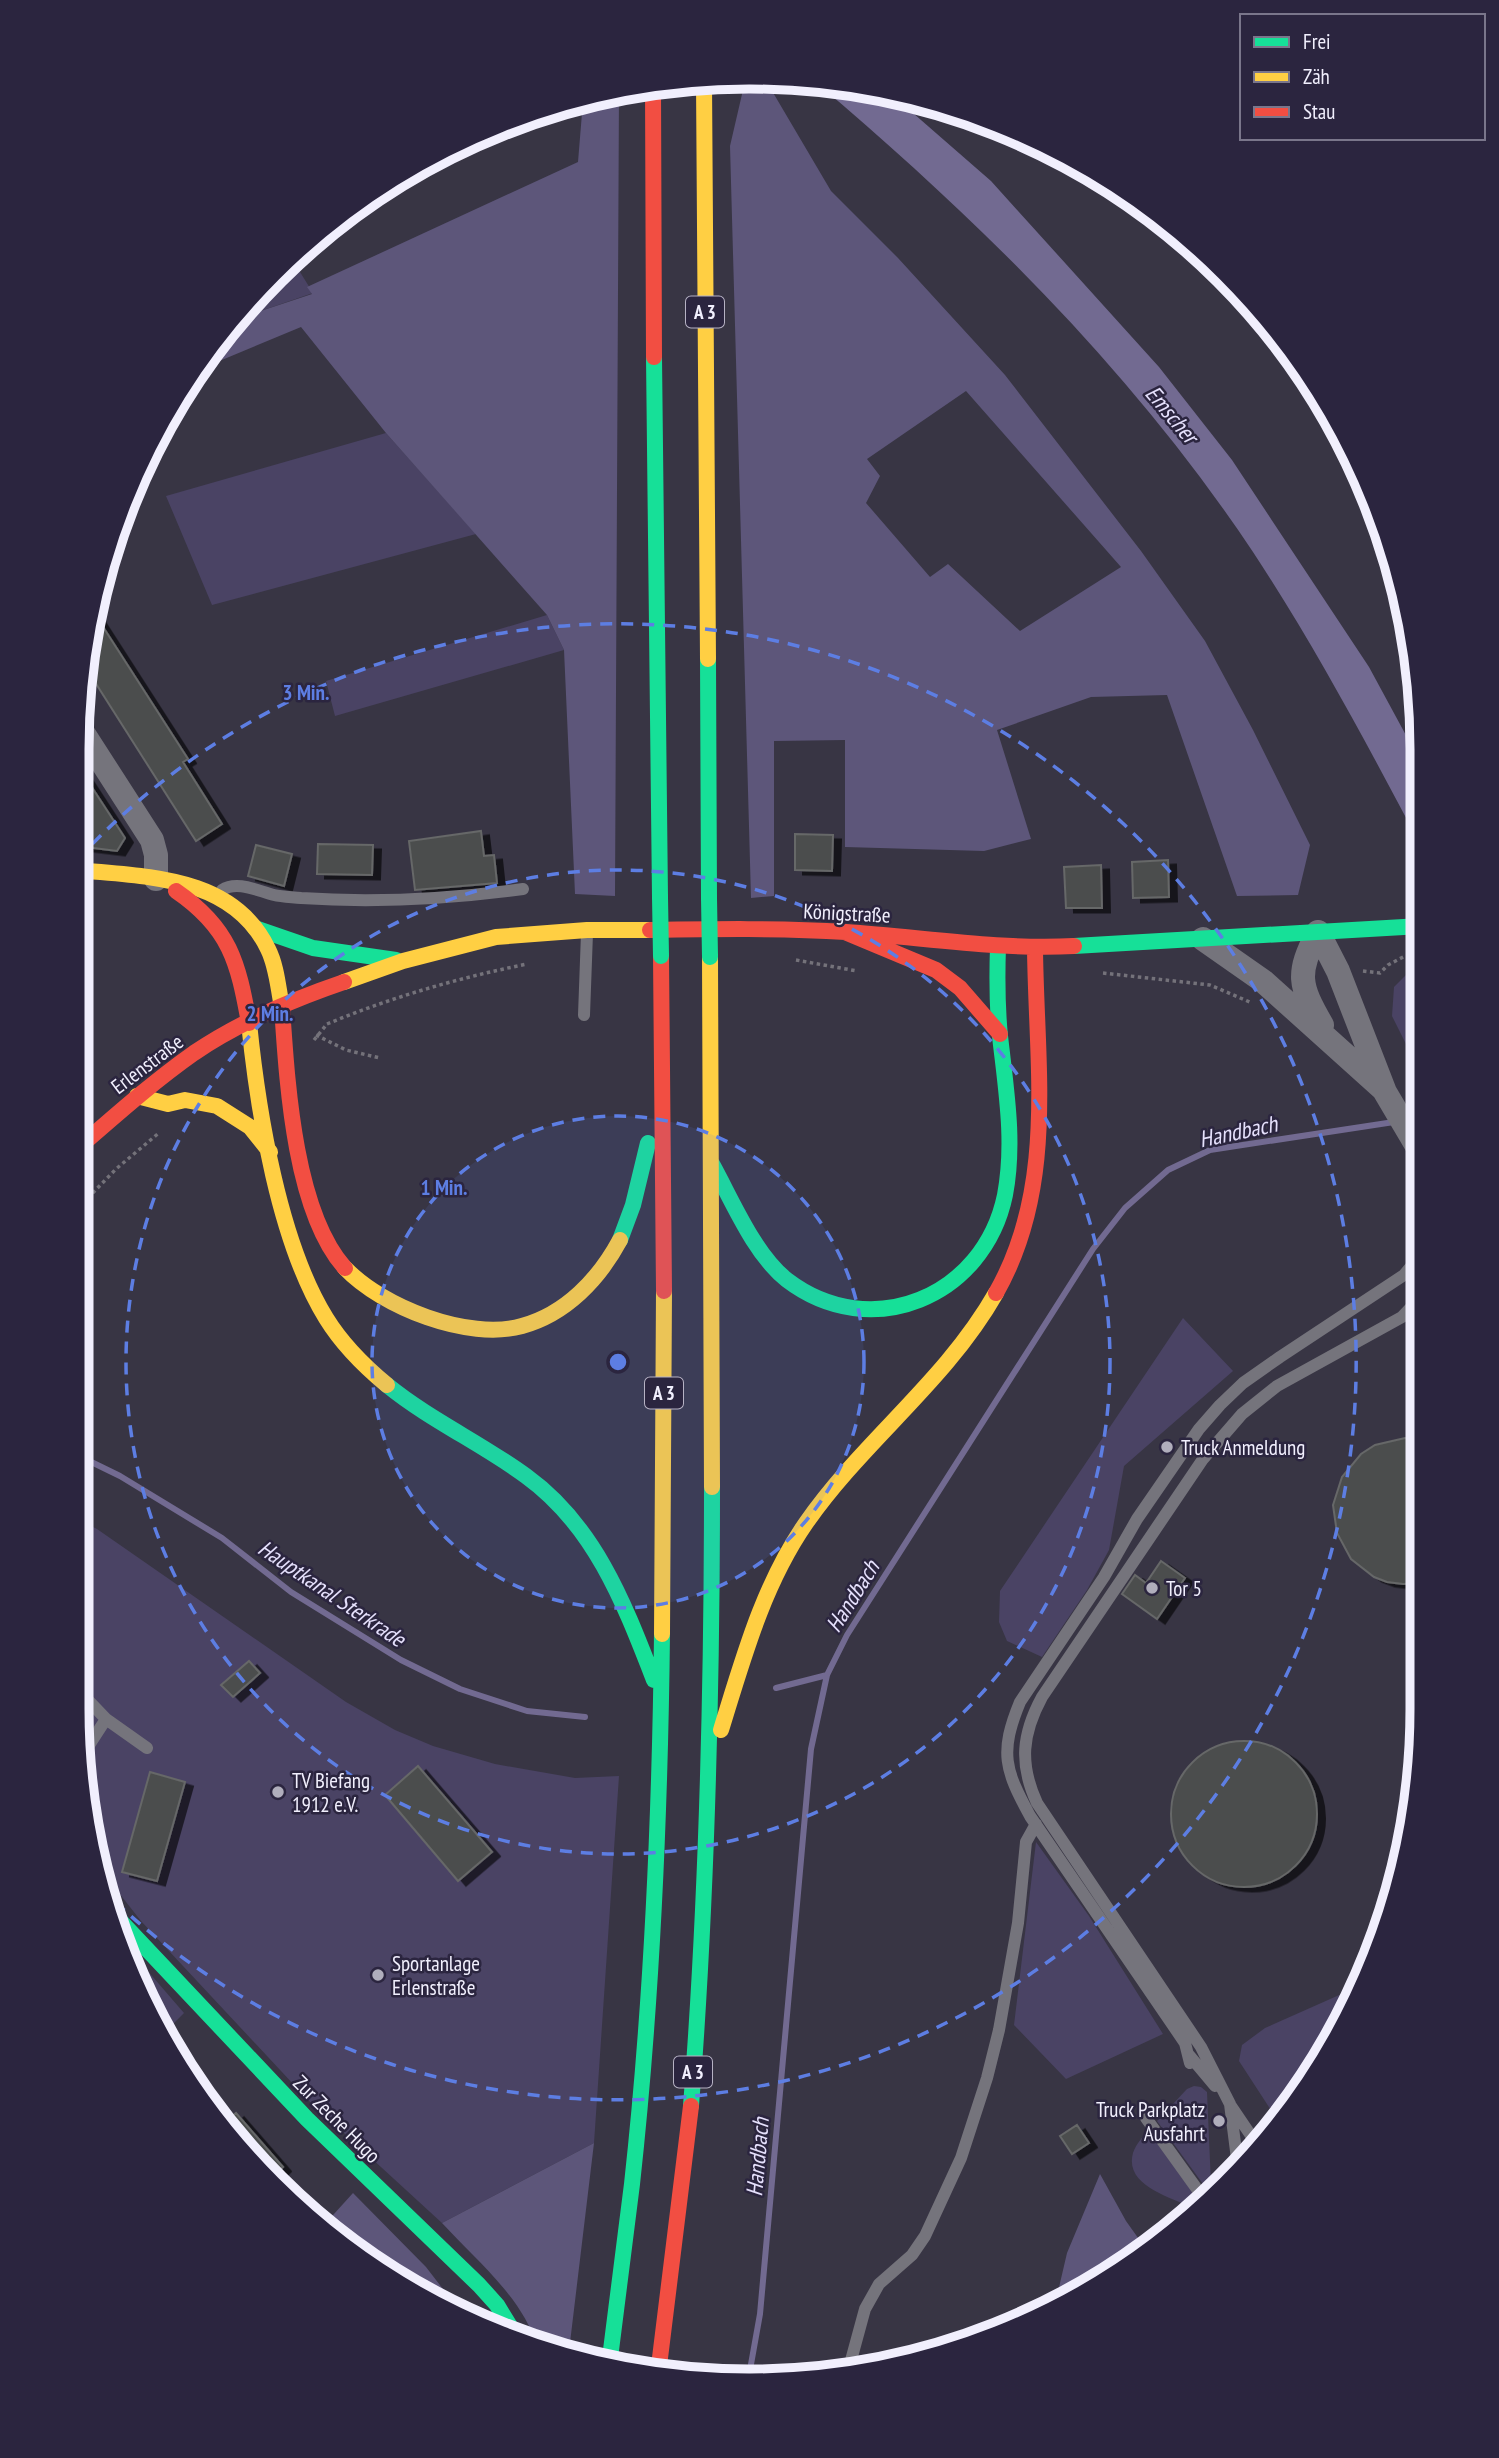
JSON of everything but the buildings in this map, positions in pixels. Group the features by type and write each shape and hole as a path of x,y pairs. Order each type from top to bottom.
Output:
{"main road":[{"name":"A 3","path":"659,2362 693,2080 707,1776 713,1399 704,91"},
{"name":"A 3","path":"611,2354 643,2071 661,1699 664,1391 654,470 653,97"},
{"path":"89,871 189,883 216,894 235,906 255,928 267,946 275,967 282,1007 288,1091 307,1192 318,1228 335,1257 360,1282 418,1314 448,1324 495,1329 516,1328 561,1309 593,1282 609,1261 626,1225 662,1087"},
{"path":"156,879 202,909 219,929 237,963 249,1023 254,1076 293,1249 326,1318 358,1359 391,1389 518,1470 577,1523 614,1578 661,1699"},
{"name":"Königstraße","path":"249,1023 315,992 403,961 496,937 587,930 752,929 845,932 1035,948 1410,927"},
{"path":"255,928 313,948 403,961"},
{"path":"845,932 936,970 960,988 1000,1034"},
{"path":"711,1162 766,1258 783,1278 805,1293 839,1307 872,1311 893,1309 921,1301 946,1287 972,1265 992,1235 1007,1184 1011,1138 1008,1086 1000,1034 998,946"},
{"path":"707,1776 751,1633 778,1567 807,1521 837,1484 968,1339 1001,1289 1014,1261 1029,1213 1037,1163 1040,1112 1035,948"},
{"name":"Erlenstraße","path":"89,1138 196,1052 249,1023"},
{"path":"137,1097 168,1104 185,1100 213,1104 250,1127 270,1153"},
{"name":"Zur Zeche Hugo","path":"124,1920 129,1928"},
{"name":"Zur Zeche Hugo","path":"125,1925 278,2090 479,2285 497,2305 508,2322"}],"street":[{"path":"89,743 152,840 156,855 156,879"},
{"path":"1318,932 1305,962 1302,984 1305,995 1332,1041"},
{"path":"1318,932 1338,971 1391,1100 1410,1133"},
{"path":"1203,939 1273,990 1332,1041 1391,1100"}],"lane":[{"path":"202,909 228,886 251,888 276,895 384,901 471,896 523,889"},
{"path":"584,1015 587,930"},
{"path":"1236,2154 1230,2104 1189,2059 1185,2043 1036,1824 1012,1781 1008,1769 1008,1744 1020,1702 1104,1577 1137,1519 1199,1429 1244,1383 1388,1287 1410,1267"},
{"path":"1252,2137 1230,2104 1196,2038 1037,1803 1026,1770 1028,1722 1042,1697 1203,1459 1242,1413 1277,1386 1402,1317 1410,1308"},
{"path":"89,1701 106,1718 147,1748"},
{"path":"91,1743 106,1718"},
{"path":"851,2361 865,2309 879,2284 912,2255 925,2236 961,2158 987,2078 999,2030 1016,1936 1026,1842 1036,1824"},
{"path":"1146,2118 1199,2192"}],"path":[{"path":"1380,973 1400,957 1410,955"},
{"path":"1094,972 1210,985 1250,1003 1260,1000 1273,990"},
{"path":"316,1035 346,1050 380,1058"},
{"path":"89,1197 116,1169 165,1129"}],"shaded area":[{"path":"743,89 750,89 771,90 831,191 898,258 1005,375 1141,551 1205,641 1310,845 1298,895 1237,896 1167,695 1091,697 997,730 1031,839 984,851 845,847 845,740 774,741 774,896 751,898 730,146","holes":["966,391 1121,567 1020,631 948,564 930,577 866,503 880,476 867,459"]},
{"path":"619,102 615,896 575,894 564,650 547,615 386,433 301,327 216,363 253,314 312,294 307,287 578,162 582,111"},
{"path":"298,269 313,293 254,313"},
{"path":"386,433 476,534 212,605 166,496"},
{"path":"547,615 564,650 335,716 326,681"},
{"path":"1410,971 1410,1052 1392,1016 1394,987"},
{"path":"1183,1318 1233,1371 1124,1466 1109,1550 1087,1590 1042,1657 1007,1641 999,1622 1000,1591"},
{"path":"89,1525 346,1702 395,1730 433,1746 495,1764 575,1778 619,1776 594,2143 442,2223 309,2101 141,1921 114,1887 95,1795 89,1709"},
{"path":"1036,1842 1089,1916 1163,2034 1066,2079 1014,2025"},
{"path":"141,1963 184,2013 173,2024 157,2001"},
{"path":"1346,1992 1321,2039 1272,2112 1239,2061 1242,2045 1265,2028"},
{"path":"1201,2087 1207,2092 1211,2180 1207,2184 1203,2184 1157,2121 1187,2089"},
{"path":"1148,2130 1195,2196 1185,2205 1150,2188 1135,2174 1133,2153"},
{"path":"594,2143 570,2343 531,2332 509,2295 442,2223"},
{"path":"1100,2174 1140,2240 1058,2292 1067,2253"},
{"path":"353,2193 426,2267 449,2296 383,2257 330,2218"}],"water":[{"name":"Emscher","path":"830,94 909,109 991,181 1159,367 1232,460 1369,667 1410,742 1410,826 1298,624 1207,486 1106,361 1052,303 938,190"}],"waterway":[{"name":"Handbach","path":"750,2369 760,2314 811,1749 827,1675 847,1635 1093,1249 1125,1208 1168,1170 1210,1150 1394,1122"},
{"name":"Hauptkanal Sterkrade","path":"89,1461 120,1476 222,1538 291,1592 401,1660 460,1689 527,1711 585,1717"},
{"name":"Hauptkanal Sterkrade","path":"776,1688 827,1675"}],"traffic: fast":[{"path":"654,357 660,897"},
{"path":"708,659 709,898"},
{"path":"660,897 661,956"},
{"path":"709,898 710,957"},
{"path":"1074,946 1410,927"},
{"path":"255,928 313,948 396,960"},
{"path":"712,1164 764,1256 787,1280 820,1299 854,1308 887,1308 920,1300 949,1284 974,1260 993,1231 1005,1195 1008,1175 1007,1096 998,1014 998,946"},
{"path":"620,1240 633,1205 648,1143"},
{"path":"387,1385 526,1476 571,1518 589,1542 619,1595 654,1680"},
{"path":"691,2106 708,1797 712,1487"},
{"path":"611,2354 632,2184 650,1979 657,1841 662,1634"},
{"path":"127,1928 307,2119 479,2285 497,2305 508,2322"}],"traffic: slow":[{"path":"704,91 708,659"},
{"path":"89,871 160,879 186,885 211,894 233,907 253,925 268,949 282,1007"},
{"path":"344,982 403,961 496,937 587,930 650,930"},
{"path":"710,957 712,1487"},
{"path":"249,1023 258,1096 273,1175 295,1252 332,1328 354,1354 387,1385"},
{"path":"137,1096 168,1104 185,1100 217,1106 250,1127 270,1152"},
{"path":"345,1268 381,1296 427,1317 452,1325 500,1329 522,1326 567,1304 602,1268 620,1240"},
{"path":"662,1634 664,1291"},
{"path":"721,1730 766,1597 806,1523 828,1493 953,1355 996,1293"}],"traffic: jam":[{"path":"653,97 654,357"},
{"path":"176,891 209,919 229,948 241,982 249,1023"},
{"path":"650,930 822,931 988,945 1074,946"},
{"path":"845,932 936,970 960,988 1000,1034"},
{"path":"996,1293 1015,1252 1028,1210 1035,1168 1039,1124 1035,948"},
{"path":"661,956 664,1291"},
{"path":"89,1139 164,1075 211,1042 266,1013 344,982"},
{"path":"282,1007 291,1107 304,1180 314,1214 328,1243 345,1268"},
{"path":"659,2362 691,2106"}],"place":[{"name":"Truck Anmeldung","path":"1167,1447"},
{"name":"Tor 5","path":"1152,1588"},
{"name":"TV Biefang 1912 e.V.","path":"278,1792"},
{"name":"Sportanlage Erlenstraße","path":"378,1975"},
{"name":"Truck Parkplatz Ausfahrt","path":"1219,2121"}]}
